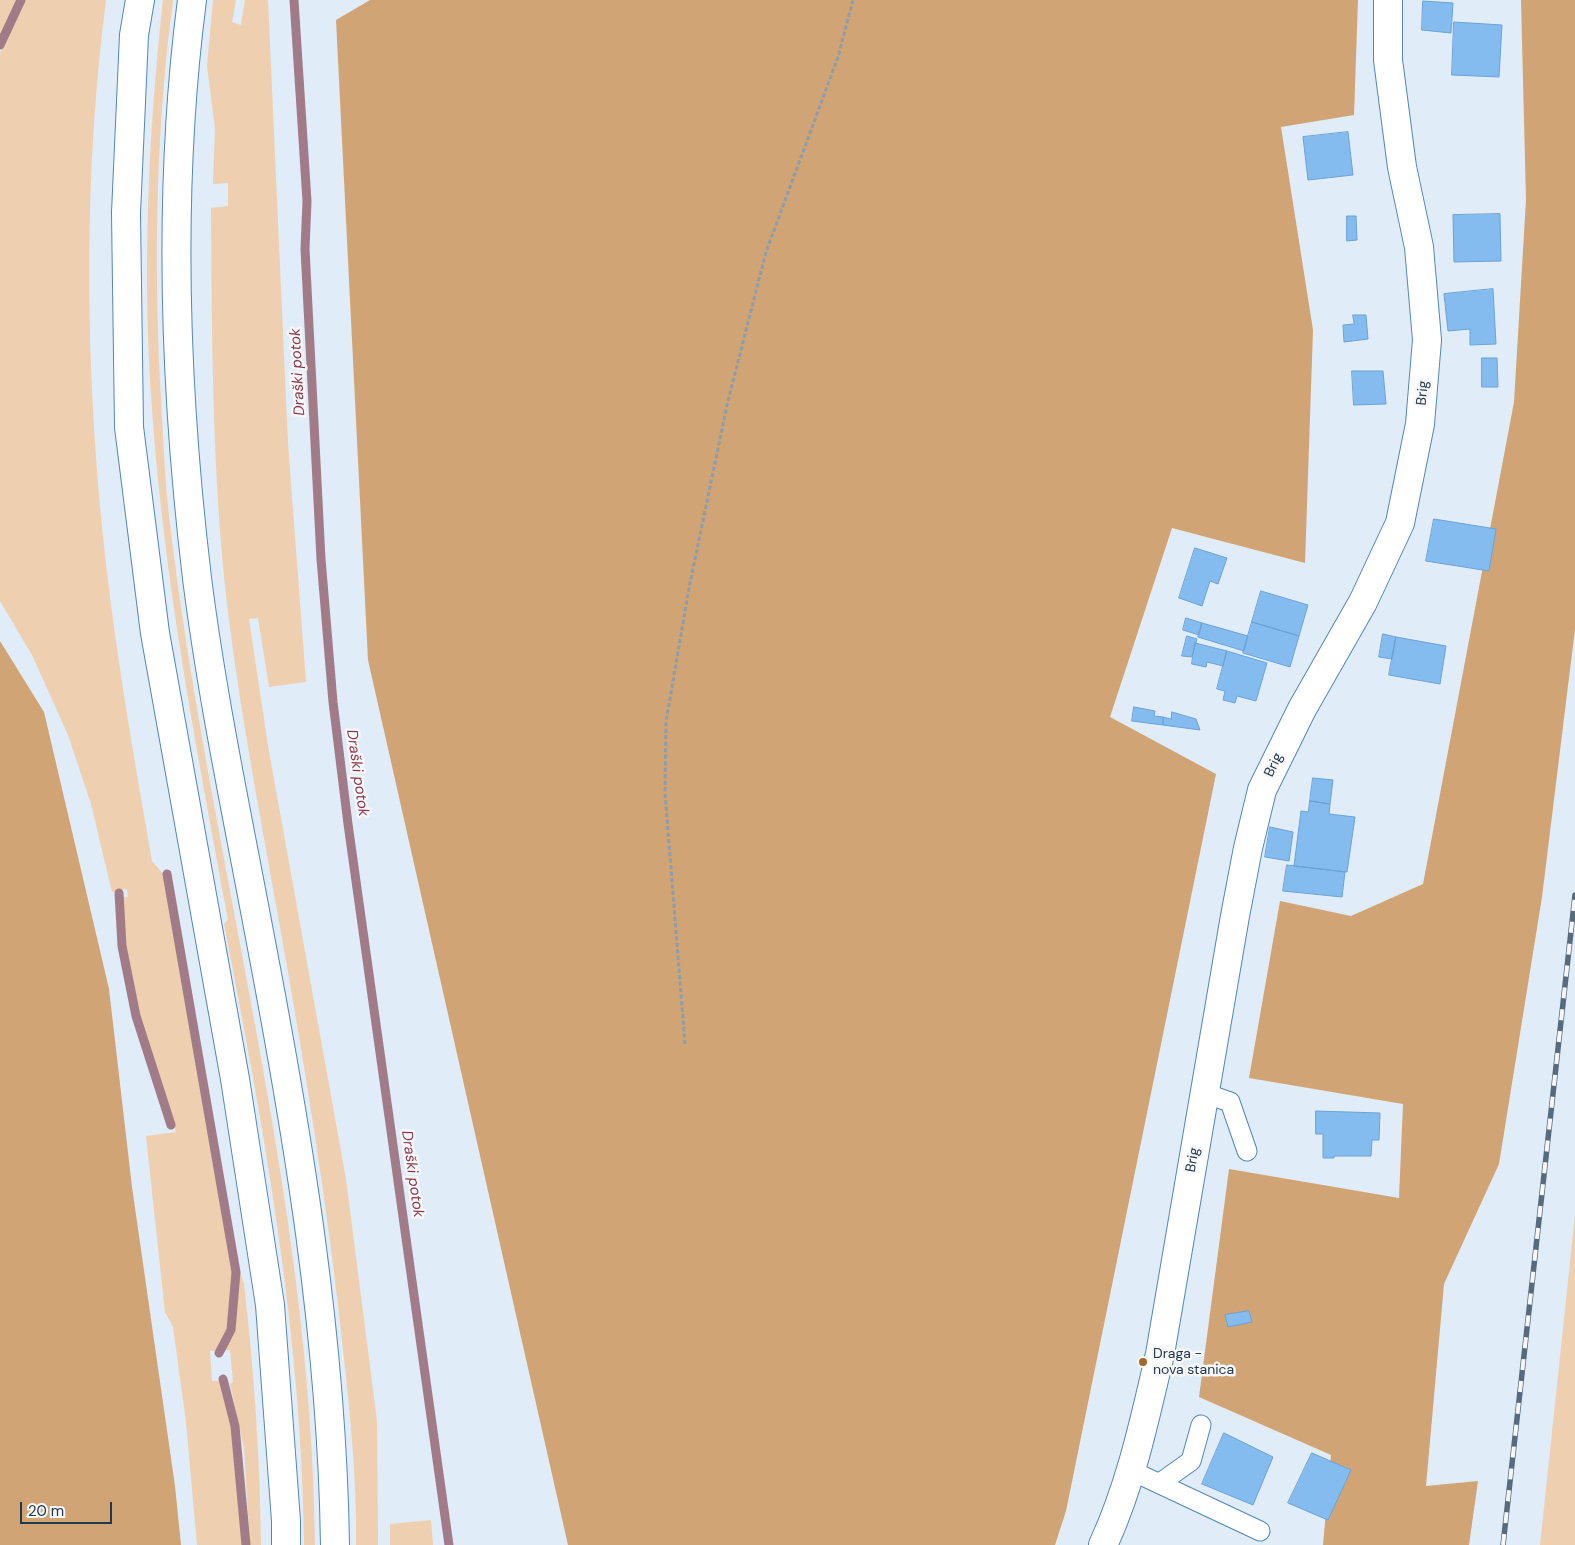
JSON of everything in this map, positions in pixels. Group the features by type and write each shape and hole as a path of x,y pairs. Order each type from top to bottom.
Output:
{"main road":[{"path":"140,0 134,35 126,213 129,427 155,633 236,1079 270,1305 286,1521 286,1545"},
{"path":"192,0 182,88 177,188 176,324 184,454 198,580 218,714 307,1203 326,1358 334,1477 336,1545"},
{"name":"Brig","path":"1104,1545 1117,1515 1160,1354 1248,848 1262,790 1302,710 1363,602 1400,523 1420,424 1427,340 1418,248 1402,167 1388,60 1388,0"}],"lane":[{"path":"1204,1093 1230,1102 1246,1150"},
{"path":"1160,1483 1192,1461 1201,1425"},
{"path":"1130,1470 1260,1531"}],"path":[{"path":"685,1044 673,912 666,793 666,722 689,588 727,405 766,252 838,57 853,0"}],"shaded area":[{"path":"0,0 17,0 0,37"},
{"path":"25,0 106,0 94,129 89,258 92,388 101,517 117,646 152,861 164,875 233,1273 228,1329 218,1351 210,1351 212,1381 221,1381 234,1430 245,1545 197,1545 186,1422 173,1327 165,1312 146,1136 176,1132 138,1015 126,948 121,898 128,897 127,889 112,892 91,804 68,735 32,655 0,601 0,53"},
{"path":"163,0 173,0 163,95 157,239 158,335 167,499 187,645 208,773 256,1029 297,1285 310,1415 315,1545 304,1545 302,1466 296,1388 278,1233 253,1078 224,924 228,920 183,666 157,473 149,358 147,256 150,153"},
{"path":"213,0 236,0 232,22 241,25 245,0 268,0 288,444 306,682 269,687 258,618 249,619 268,746 346,1179 377,1421 378,1545 356,1545 354,1472 350,1422 330,1243 298,1032 240,697 223,569 214,414 211,208 228,206 228,183 213,184 215,129 207,66"},
{"path":"370,0 1358,0 1354,115 1281,127 1313,330 1305,563 1172,528 1110,717 1216,774 1066,1511 1055,1545 568,1545 368,660 336,20"},
{"path":"1521,0 1575,0 1575,629 1542,897 1499,1164 1444,1284 1426,1486 1478,1481 1469,1545 1323,1545 1331,1455 1199,1397 1229,1169 1399,1198 1403,1104 1249,1078 1280,901 1351,916 1423,884 1514,402 1526,200"},
{"path":"0,641 44,712 109,989 132,1187 175,1486 181,1545 0,1545"},
{"path":"1575,1215 1575,1545 1540,1545"},
{"path":"240,1272 244,1284 254,1382 261,1545 250,1545 244,1448 230,1384 233,1382 230,1350 224,1350 234,1334"},
{"path":"431,1520 433,1545 390,1545 390,1524"}],"building":[{"path":"1423,1 1453,3 1451,33 1422,30"},
{"path":"1454,22 1502,25 1499,77 1452,75"},
{"path":"1348,132 1353,175 1308,180 1303,137"},
{"path":"1500,214 1501,261 1454,262 1453,215"},
{"path":"1347,216 1356,216 1357,240 1347,241"},
{"path":"1493,289 1496,344 1470,345 1470,329 1448,331 1444,294"},
{"path":"1353,315 1366,315 1368,339 1344,342 1343,325 1354,324"},
{"path":"1482,358 1497,358 1498,387 1482,387"},
{"path":"1352,371 1383,371 1386,404 1354,405"},
{"path":"1434,519 1496,529 1489,571 1426,561"},
{"path":"1195,548 1227,558 1218,584 1210,581 1202,606 1179,598"},
{"path":"1261,591 1308,605 1299,636 1252,622"},
{"path":"1186,618 1202,623 1199,635 1183,630"},
{"path":"1252,622 1299,636 1290,667 1243,653"},
{"path":"1202,623 1248,636 1244,651 1198,637"},
{"path":"1383,634 1396,637 1392,659 1379,657"},
{"path":"1187,636 1197,639 1192,657 1182,656"},
{"path":"1396,637 1446,646 1440,684 1389,675"},
{"path":"1195,643 1227,651 1223,666 1207,662 1206,667 1192,664"},
{"path":"1227,651 1267,663 1256,701 1237,696 1235,703 1223,700 1225,691 1217,689"},
{"path":"1134,707 1155,711 1154,716 1163,717 1163,725 1132,721"},
{"path":"1172,712 1196,719 1200,730 1163,725 1163,717 1171,719"},
{"path":"1313,778 1333,780 1330,804 1310,801"},
{"path":"1310,801 1330,804 1329,814 1355,817 1347,872 1294,866 1301,811 1308,812"},
{"path":"1270,827 1293,832 1289,861 1265,857"},
{"path":"1287,865 1345,872 1342,897 1283,891"},
{"path":"1316,1111 1380,1113 1379,1140 1372,1140 1371,1156 1334,1156 1334,1158 1323,1158 1323,1134 1316,1134"},
{"path":"1249,1311 1252,1322 1228,1327 1225,1315"},
{"path":"1224,1433 1273,1457 1253,1505 1202,1484"},
{"path":"1312,1453 1351,1470 1328,1520 1288,1503"}],"waterway":[{"path":"0,45 21,0"},
{"name":"Draški potok","path":"294,0 307,201 305,249 321,559 333,702 348,824 449,1545"},
{"path":"167,874 236,1272 231,1330 219,1353"},
{"path":"119,893 122,946 136,1016 171,1125"},
{"path":"223,1379 235,1426 246,1545"}],"railway":[{"path":"1503,1545 1575,895"}],"place":[{"name":"Draga - nova stanica","path":"1143,1362"}]}
